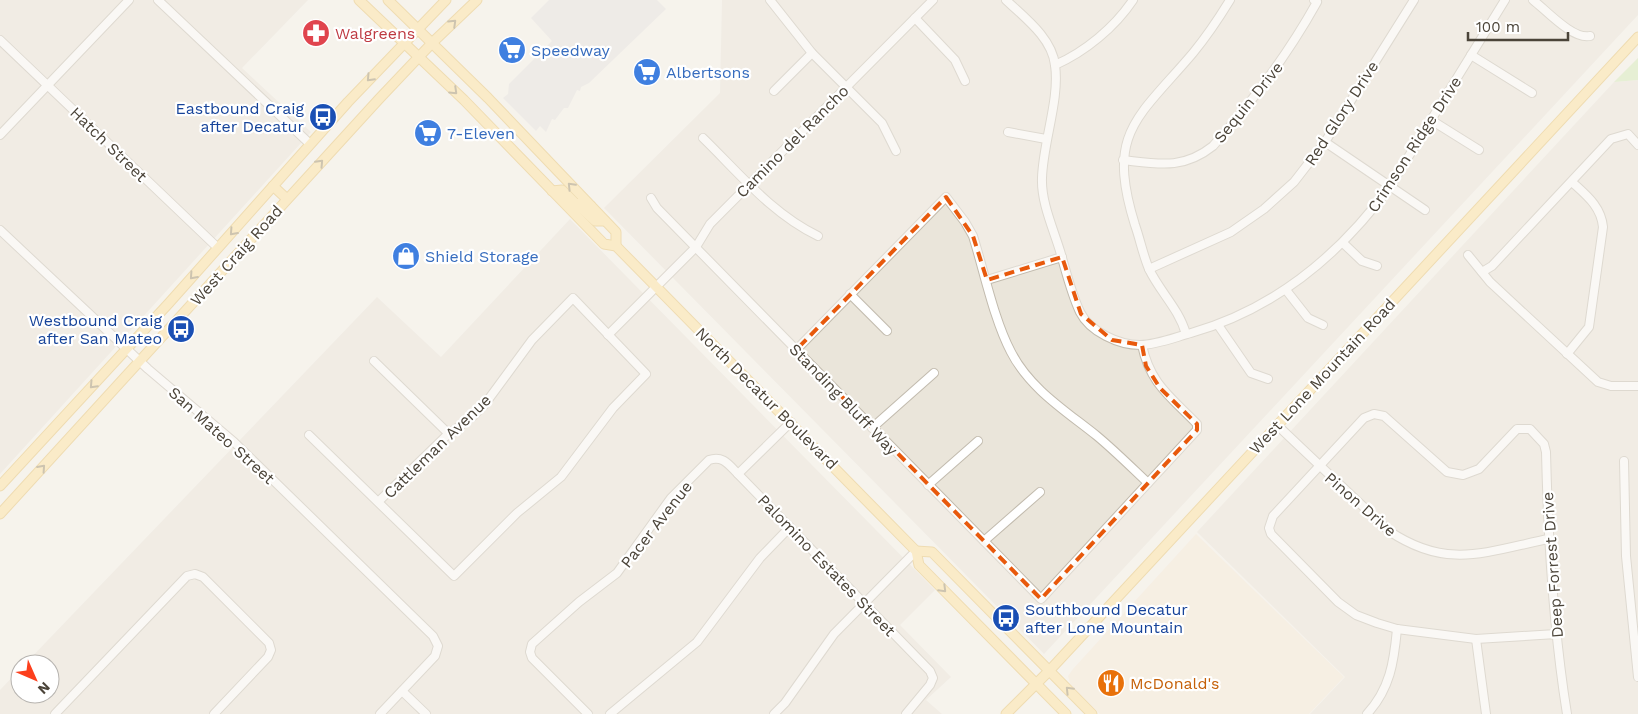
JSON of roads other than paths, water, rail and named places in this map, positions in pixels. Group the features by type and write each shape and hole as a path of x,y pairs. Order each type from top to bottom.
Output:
{"main road":[{"name":"North Decatur Boulevard","path":"359,0 604,244 616,246 791,422 916,550 919,565 1066,714"},
{"name":"North Decatur Boulevard","path":"388,0 432,42 616,232 616,246"},
{"name":"West Craig Road","path":"0,486 403,42 446,0"},
{"name":"West Craig Road","path":"0,514 4,503 139,361 432,42 477,0"},
{"name":"West Lone Mountain Road","path":"1006,714 1049,671 1638,37"},
{"path":"273,186 287,199"},
{"path":"552,191 562,190 576,202 591,206"},
{"path":"568,207 582,209 594,221 605,221"},
{"name":"North Decatur Boulevard","path":"916,550 932,552 1092,714"}],"street":[{"path":"0,135 129,0"},
{"path":"158,0 310,144"},
{"path":"770,0 812,53 882,123 896,151"},
{"name":"Camino del Rancho","path":"608,335 696,247 710,224 933,0"},
{"path":"796,350 946,197 973,236 1010,351 1024,373 1040,390 1100,438 1148,483 1197,430 1197,424 1160,388 1146,366 1142,345 1112,340 1081,314 1046,206 1042,180 1046,139 1056,86 1056,65 1045,39 1006,0"},
{"path":"1056,65 1085,48 1125,12 1133,0"},
{"path":"1186,334 1182,319 1149,269 1127,199 1123,180 1123,160 1133,126 1142,110 1194,52 1230,0"},
{"name":"Red Glory Drive","path":"1149,269 1213,242 1264,209 1294,182 1325,142 1414,0"},
{"name":"Crimson Ridge Drive","path":"1142,345 1218,325 1256,308 1286,290 1316,268 1343,243 1370,214 1391,185 1505,0"},
{"path":"1533,0 1565,28 1584,37 1590,36"},
{"name":"Sequin Drive","path":"1123,160 1177,164 1196,158 1213,146 1270,79 1315,1"},
{"path":"915,18 954,60 965,81"},
{"name":"Hatch Street","path":"0,40 218,248"},
{"path":"774,92 812,53"},
{"path":"1471,55 1532,93"},
{"path":"1431,120 1479,150"},
{"path":"1008,132 1046,139"},
{"path":"1482,272 1492,266 1611,139 1624,134 1633,138 1638,145"},
{"path":"703,138 780,214 795,225 818,236"},
{"path":"1325,142 1426,210"},
{"path":"1567,354 1589,327 1603,227 1602,216 1597,207 1572,182"},
{"name":"Standing Bluff Way","path":"651,198 657,208 1041,599 1148,483"},
{"name":"San Mateo Street","path":"0,230 139,361 234,442 433,636 438,646 435,656 402,691"},
{"path":"1343,243 1362,261 1378,266"},
{"path":"1468,255 1490,282 1598,382 1611,386 1638,386"},
{"path":"987,280 1062,258"},
{"path":"1286,290 1308,318 1323,325"},
{"path":"850,294 887,331"},
{"name":"Cattleman Avenue","path":"379,501 448,434 485,404 532,340 573,298 608,335"},
{"path":"1218,325 1251,372 1268,379"},
{"path":"309,434 454,576 517,513 561,477 612,408 646,374 608,335"},
{"path":"374,361 448,434"},
{"path":"872,428 934,373"},
{"name":"Deep Forrest Drive","path":"1319,466 1364,418 1374,414 1384,416 1447,472 1463,476 1479,469 1517,429 1523,428 1535,433 1544,444 1546,452 1548,539 1556,634 1568,714"},
{"path":"738,474 791,422"},
{"name":"Pinon Drive","path":"1277,425 1389,531 1407,543 1427,552 1472,555 1548,539"},
{"path":"928,485 978,441"},
{"name":"Palomino Estates Street","path":"716,457 723,459 930,671 933,678 930,685 906,714"},
{"name":"Pacer Avenue","path":"588,714 532,658 530,652 532,644 550,627 617,573 671,498 709,460 716,457"},
{"path":"1624,461 1629,598 1638,677"},
{"path":"1319,466 1273,516 1269,528 1271,534 1338,602 1356,615 1397,629 1476,639 1556,634"},
{"path":"984,541 1040,492"},
{"path":"610,714 697,642 760,558 790,527"},
{"path":"774,714 834,634 916,550"},
{"path":"55,714 187,576 195,574 203,577 269,642 271,650 268,657 214,714"},
{"path":"1629,598 1638,598"},
{"path":"1367,714 1381,696 1394,666 1397,629"},
{"path":"1476,639 1486,714"},
{"path":"380,714 402,691 426,714"}],"place":[{"name":"Walgreens","path":"316,33"},
{"name":"Speedway","path":"512,50"},
{"name":"Albertsons","path":"647,72"},
{"name":"Eastbound Craig after Decatur","path":"323,117"},
{"name":"7-Eleven","path":"428,133"},
{"name":"Shield Storage","path":"406,256"},
{"name":"Westbound Craig after San Mateo","path":"181,329"},
{"name":"Southbound Decatur after Lone Mountain","path":"1006,618"},
{"name":"McDonald's","path":"1111,683"}]}
